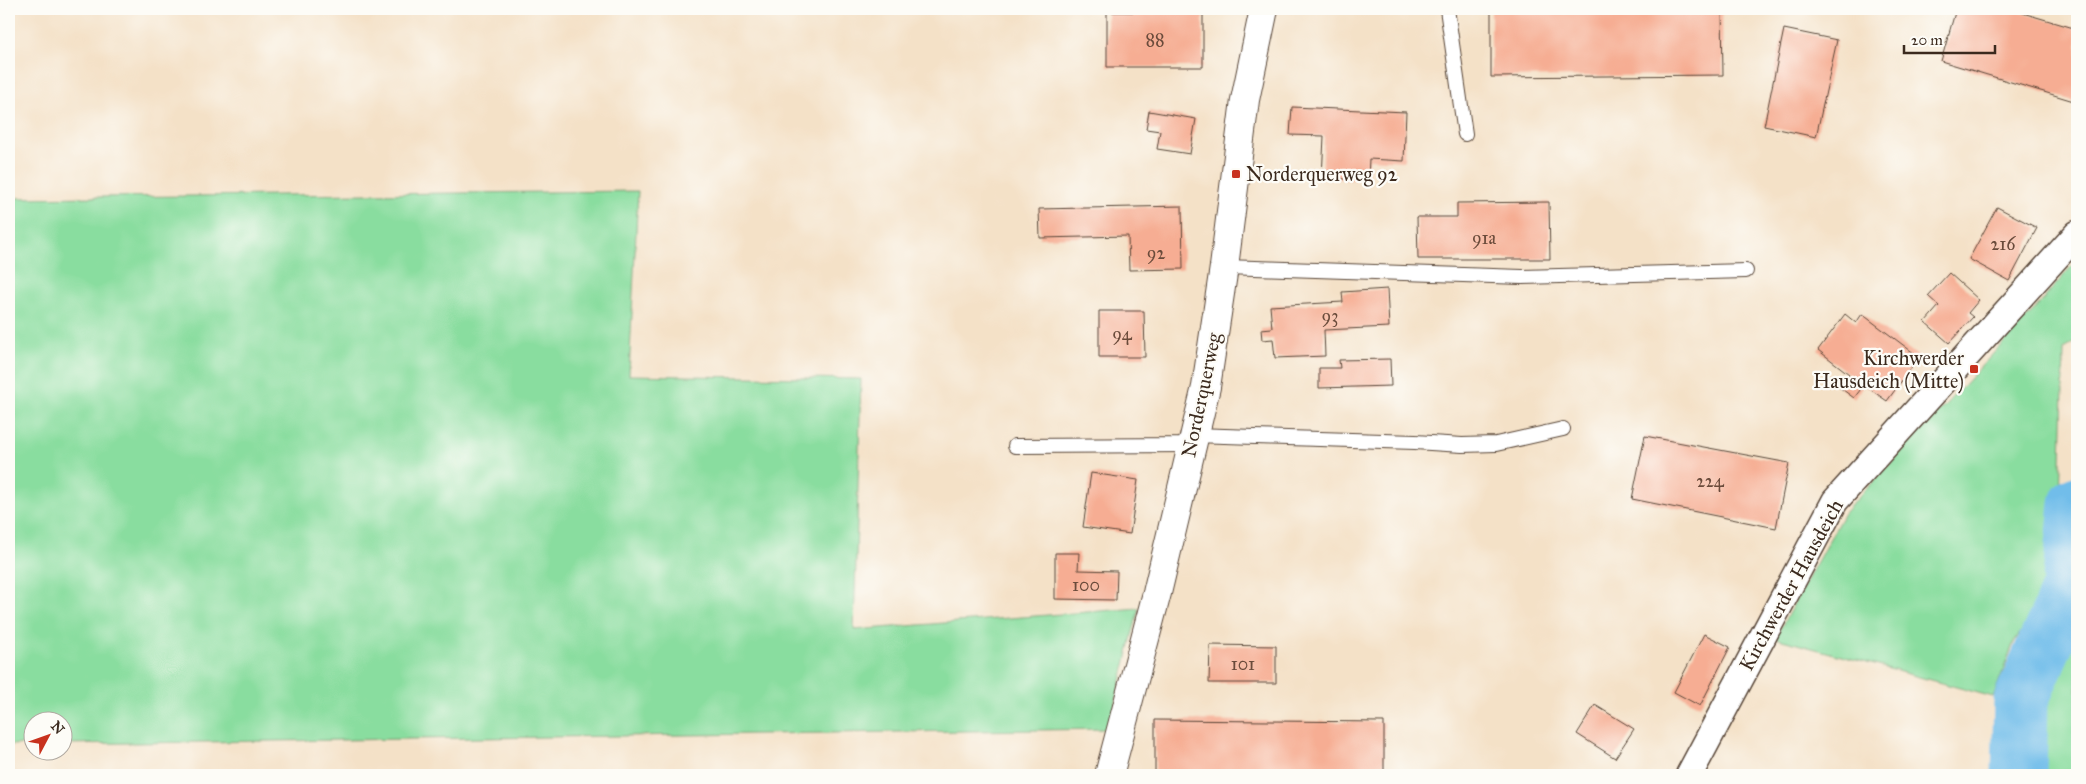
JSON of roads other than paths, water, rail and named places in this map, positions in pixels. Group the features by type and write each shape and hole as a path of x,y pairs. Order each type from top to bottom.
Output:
{"street":[{"name":"Norderquerweg","path":"1109,775 1157,593 1206,387 1224,267 1245,100 1264,9"},
{"name":"Kirchwerder Hausdeich","path":"1689,775 1835,501 2077,234"}],"lane":[{"path":"1447,9 1465,134"},
{"path":"1224,267 1522,277 1746,272"},
{"path":"1015,446 1192,440 1415,442 1462,446 1496,444 1564,430"}],"waterway":[{"path":"2019,775 2021,700 2069,589 2077,503"}],"place":[{"name":"Norderquerweg 92","path":"1236,174"},
{"name":"Kirchwerder Hausdeich (Mitte)","path":"1974,369"}]}
